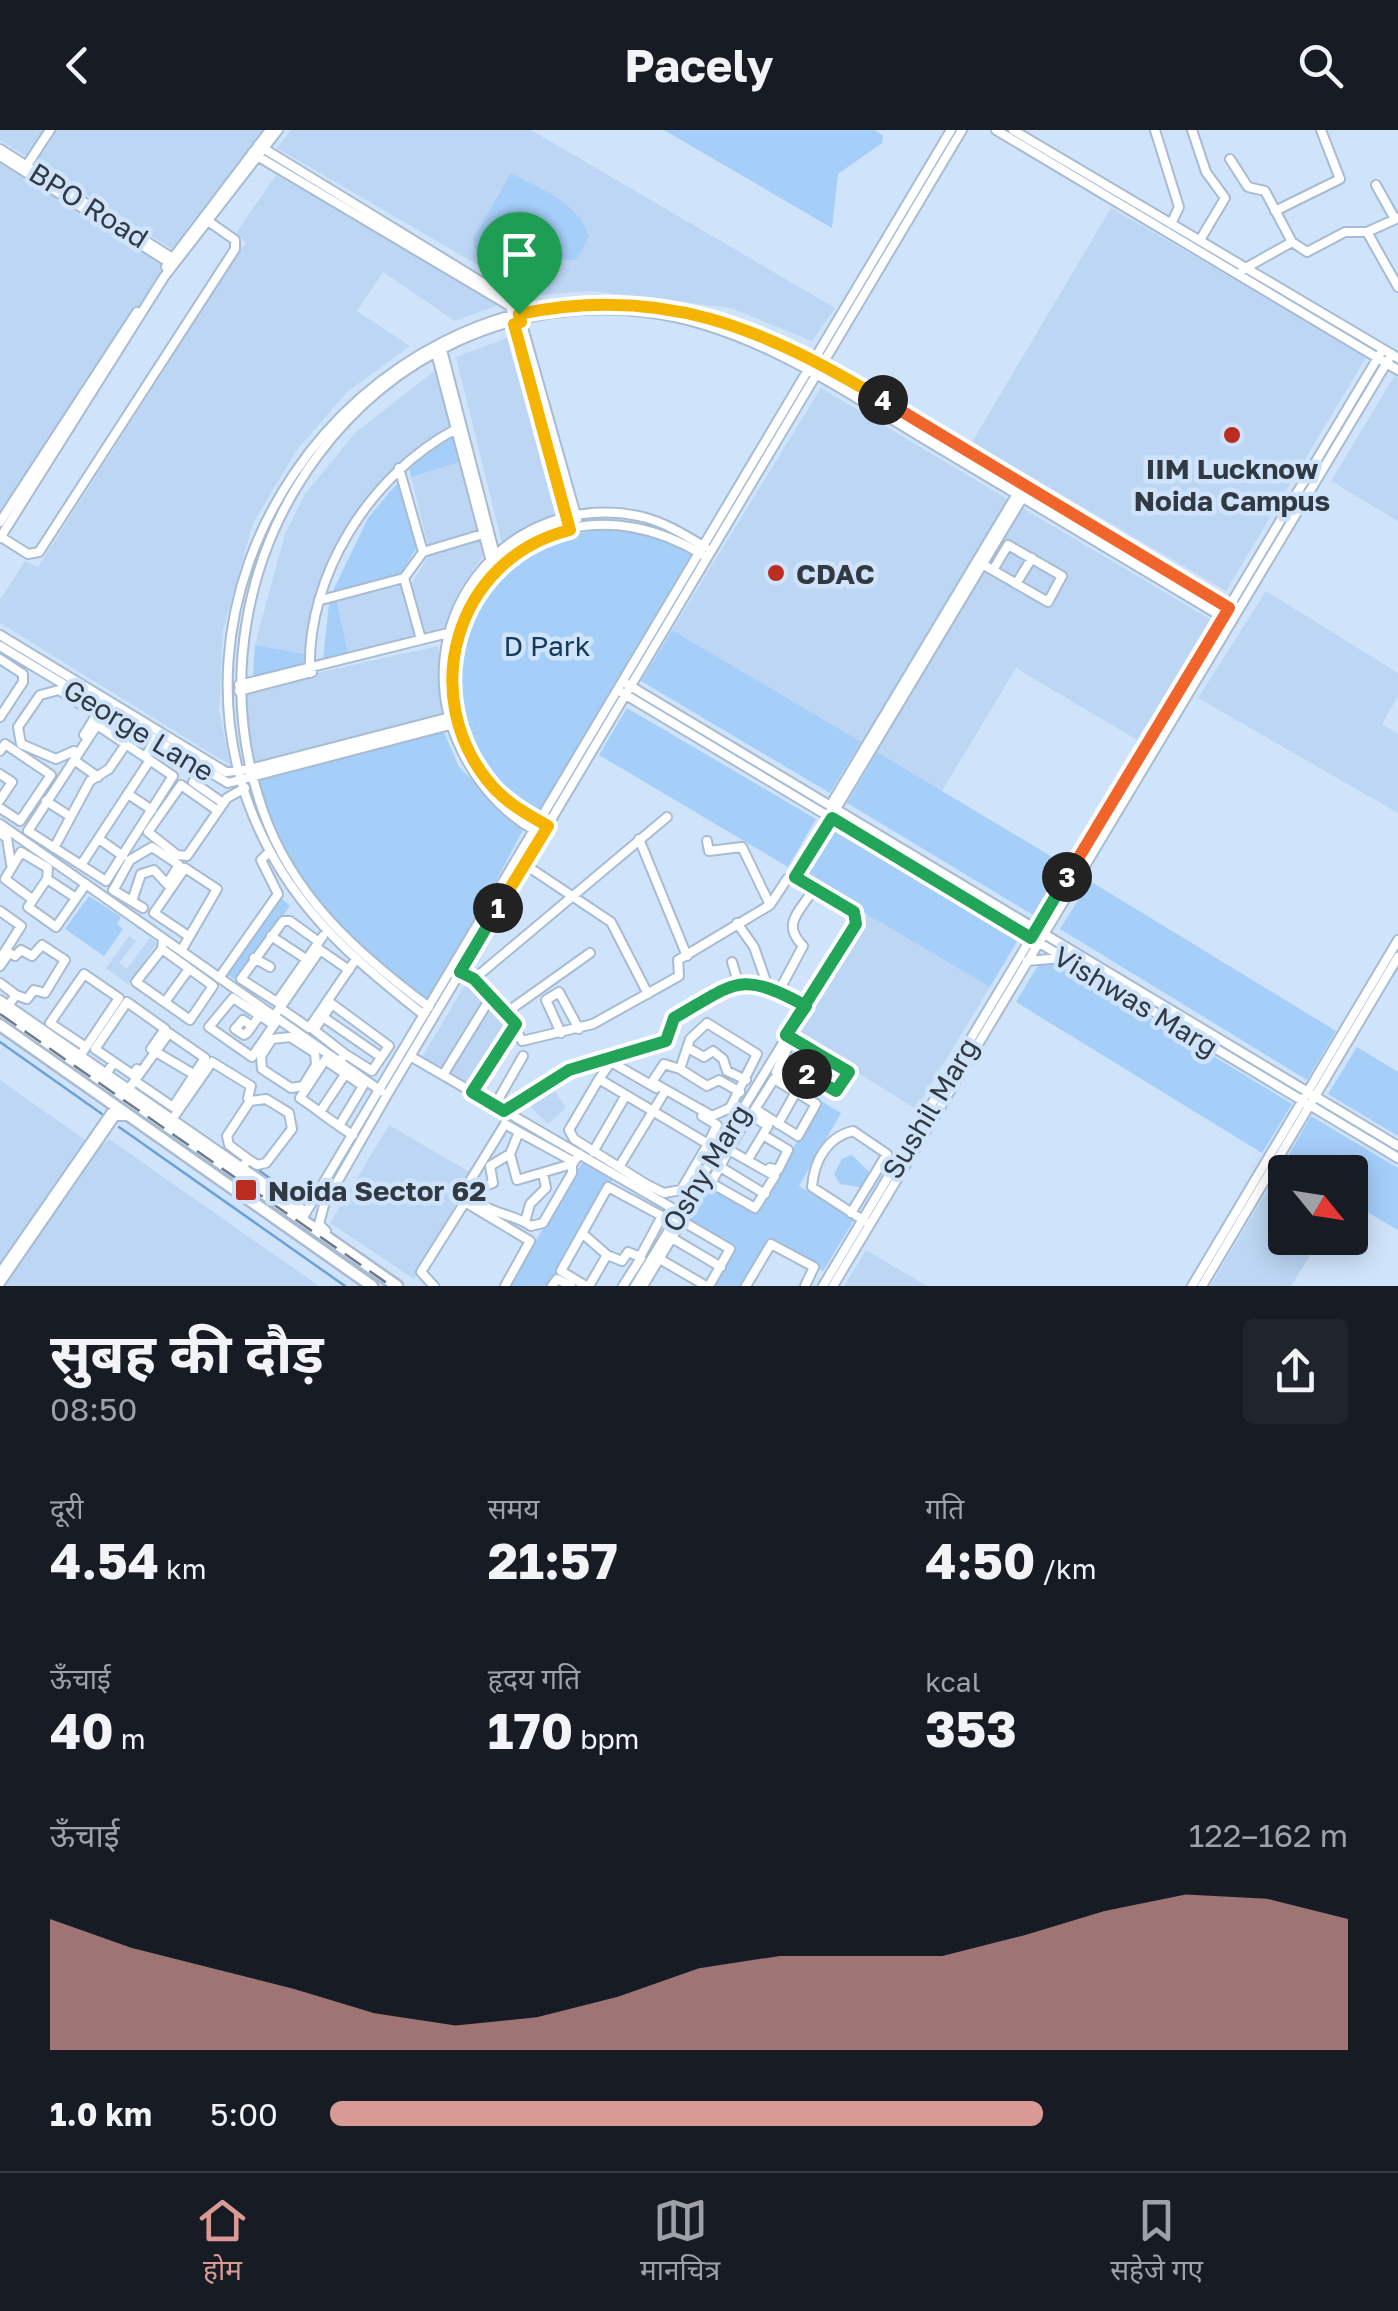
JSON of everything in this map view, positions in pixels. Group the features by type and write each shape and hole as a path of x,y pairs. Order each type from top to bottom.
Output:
{"main road":[{"path":"3,1005 400,1286"},
{"path":"0,1025 372,1286"}],"street":[{"path":"25,169 50,130"},
{"path":"261,147 270,130"},
{"path":"0,522 173,262 278,130"},
{"path":"818,362 951,130"},
{"path":"400,1286 319,1224 324,1205 427,1011 962,130"},
{"path":"996,130 1388,356 1398,370"},
{"path":"1013,130 1200,240 1241,271"},
{"path":"1155,130 1179,206 1171,224"},
{"path":"1192,130 1206,172 1225,198 1200,240"},
{"path":"1275,211 1338,182 1340,173 1326,131"},
{"path":"261,147 509,295 573,524"},
{"name":"BPO Road","path":"0,153 173,262"},
{"path":"208,222 235,240 235,249 39,552 28,554 0,537 173,262 208,222 255,155"},
{"path":"255,155 504,300 516,315"},
{"path":"1230,159 1248,188 1265,190 1292,242 1308,252 1345,232 1367,232 1397,218 1376,185"},
{"path":"1367,232 1398,288"},
{"path":"1241,271 1292,242"},
{"path":"427,1011 356,960 296,894 270,850 246,777 230,690 232,629 248,569 288,479 343,410 415,354 516,315 612,302 680,309 742,328 818,362 1233,610"},
{"path":"516,315 610,312 677,317 730,334 812,372 1227,619"},
{"path":"438,348 483,534 496,569"},
{"path":"438,348 492,557"},
{"path":"427,1011 340,935 282,853 246,777 240,687 242,631 256,572 276,518 295,484 349,417 438,348"},
{"path":"1037,936 1388,356"},
{"path":"310,670 321,600 342,546 399,468 456,428"},
{"path":"399,468 423,552"},
{"path":"504,1042 579,1028 648,994 679,976 677,962 770,905 789,877 795,877 1020,496"},
{"path":"541,828 492,786 453,720 452,634 492,557 537,530 641,517 705,552"},
{"path":"470,596 496,569 532,544 573,524"},
{"path":"321,600 404,578 423,552 483,534"},
{"path":"980,562 993,570 1016,584 1048,602 1062,576 1008,546 993,570"},
{"path":"1016,584 1032,558"},
{"path":"404,578 420,639"},
{"path":"230,690 452,634"},
{"path":"310,670 420,639 452,634"},
{"name":"George Lane","path":"0,635 226,772 246,777"},
{"name":"George Lane","path":"0,646 99,711 228,783 453,720"},
{"path":"0,658 23,674 23,682 0,717"},
{"name":"Vishwas Marg","path":"624,688 1309,1098 1398,1158"},
{"path":"59,690 99,711 71,756 64,758 56,760 22,744 18,734 18,726 43,693 59,690"},
{"path":"97,725 126,744 173,776 106,882 28,830 97,725"},
{"path":"81,865 128,794 155,741"},
{"path":"0,752 6,744 51,775 20,821 0,808"},
{"path":"68,815 90,781 126,744"},
{"path":"74,760 98,777"},
{"path":"0,774 12,782 0,800"},
{"path":"220,806 182,785 148,832 183,858 246,777"},
{"path":"193,782 220,806"},
{"path":"128,794 152,810"},
{"path":"46,801 68,815 70,824 54,848"},
{"path":"474,979 667,817"},
{"path":"0,824 108,898 163,944 189,968 213,986 190,1020 136,982 163,944"},
{"path":"304,1216 353,1134 410,1056 524,864 541,828"},
{"path":"0,880 12,862 2,837"},
{"path":"99,839 123,856"},
{"path":"640,839 687,956"},
{"path":"707,841 709,851 742,846 770,905"},
{"path":"108,898 130,860 152,847 179,866 166,884 154,870 141,874 132,901"},
{"path":"219,978 278,894 261,860 270,850"},
{"path":"32,899 5,879 21,852 48,868 46,879 28,907 56,927 86,884"},
{"path":"524,864 611,922 648,994"},
{"path":"181,951 189,940 187,935 154,913 185,868 217,889 187,935"},
{"name":"Oshy Marg","path":"635,1286 679,1212 698,1171 714,1163 857,916 795,877"},
{"path":"46,879 76,898"},
{"path":"114,888 143,908"},
{"path":"778,991 803,946 790,928 814,888"},
{"path":"0,962 20,926 2,915"},
{"path":"356,960 309,1028 273,1014 230,998 208,1028 252,1057 273,1014 321,939 286,920 241,979 273,1014 305,1043 315,1053 316,1065 304,1086 290,1088 262,1069 260,1056 272,1038 290,1037 305,1043 345,1058 372,1072 388,1043 336,1005 323,1017 315,1033 332,1045 345,1058 383,1092"},
{"path":"737,924 754,947 767,984"},
{"path":"271,936 306,960"},
{"name":"Vishwas Marg","path":"1037,936 1065,959 1398,1146"},
{"name":"Sushil Marg","path":"823,1286 1027,961 1037,936"},
{"name":"Sushil Marg","path":"833,1286 867,1221 1037,936"},
{"path":"0,939 9,946"},
{"path":"1202,1286 1398,940"},
{"path":"0,962 9,952 15,956 21,950 32,956 42,944 65,960 45,992 34,990 27,999 0,983"},
{"path":"163,944 181,951 273,1014"},
{"path":"252,1026 273,1014 320,950 348,970"},
{"path":"507,1012 590,953"},
{"path":"1192,1286 1398,957"},
{"path":"254,958 270,967"},
{"path":"1027,961 1065,959"},
{"path":"732,962 740,985"},
{"path":"166,1002 189,968"},
{"path":"460,972 474,979 507,1012 522,1041"},
{"path":"47,1027 84,974 119,998 84,1059"},
{"path":"504,1111 569,1070 666,1041 674,1018 740,985 767,984 806,1006"},
{"path":"561,1033 546,1000 559,992 579,1028"},
{"path":"16,994 3,1005 91,1048 173,1107"},
{"path":"443,1075 491,996"},
{"path":"47,1027 126,1092 165,1029 128,1002 91,1048"},
{"path":"323,1017 382,1058"},
{"path":"472,1092 516,1024"},
{"path":"680,1069 702,1025 714,1025 756,1054 743,1086 722,1114 704,1113 652,1082 664,1064 680,1069 704,1085 719,1080 743,1086 756,1091"},
{"path":"332,1045 342,1030"},
{"path":"134,1078 169,1033 206,1058 166,1122"},
{"path":"802,1071 836,1091 849,1074 813,1051 789,1037 775,1070 793,1082 813,1051"},
{"path":"345,1058 361,1043"},
{"path":"688,1048 704,1056 713,1051 724,1059 727,1071 743,1086"},
{"path":"156,1052 195,1075"},
{"path":"410,1056 515,1117 575,1160"},
{"path":"495,1105 522,1056"},
{"path":"339,1126 363,1088 325,1060 300,1098 339,1126 353,1134"},
{"path":"106,1074 114,1062"},
{"path":"166,1122 212,1062 250,1086 252,1094 211,1152"},
{"path":"462,1194 504,1124 575,1160 644,1187 664,1193 678,1191 698,1171 718,1125 611,1062 569,1130 593,1152 619,1167 644,1187 679,1212"},
{"path":"320,1112 346,1074"},
{"path":"312,1078 334,1091"},
{"path":"599,1079 708,1144"},
{"path":"774,1080 816,1104 798,1136 755,1109 756,1091 774,1080"},
{"path":"778,1124 796,1092"},
{"path":"619,1167 664,1093"},
{"path":"593,1152 626,1096"},
{"path":"259,1097 289,1114 292,1129 266,1163 248,1159 229,1145 227,1136 250,1101 259,1097"},
{"path":"750,1156 768,1126 745,1112 737,1135 727,1142 750,1156 775,1171 788,1152 763,1135"},
{"path":"0,1273 111,1113 125,1113"},
{"path":"0,1282 116,1116 125,1113"},
{"path":"509,1126 515,1117"},
{"path":"851,1213 886,1154 852,1131 831,1140 813,1172 812,1187 851,1213 867,1221"},
{"path":"518,1132 510,1154 517,1180 575,1160"},
{"path":"737,1135 756,1146"},
{"path":"730,1150 762,1168 774,1176 764,1194 755,1208 711,1183 714,1163 730,1150"},
{"path":"462,1194 493,1183 490,1166 510,1154"},
{"path":"240,1172 248,1159"},
{"path":"462,1194 508,1220 531,1226 542,1222 572,1173 575,1160"},
{"path":"714,1163 764,1194"},
{"path":"525,1222 530,1204 546,1188 543,1173"},
{"path":"729,1194 739,1178"},
{"path":"607,1255 588,1286 561,1271 611,1186 662,1216 643,1286"},
{"path":"480,1188 484,1206"},
{"path":"434,1286 421,1272 465,1202 530,1240 505,1286"},
{"path":"582,1233 607,1255 622,1261 628,1252 651,1258 708,1286 728,1247 682,1221 672,1238 651,1258 623,1286"},
{"path":"672,1238 720,1267"},
{"path":"746,1286 772,1244 814,1266 805,1286"},
{"path":"552,1286 557,1279 570,1286"}],"shaded area":[{"path":"0,130 263,130 172,249 0,140"},
{"path":"291,130 531,130 835,308 812,341 731,308 591,291 531,296 277,148"},
{"path":"0,153 173,258 0,527"},
{"path":"276,175 490,296 496,306 455,321 383,272 357,311 410,346 347,392 296,451 253,523 223,630 219,710 230,765 0,623 0,600 25,561 38,567 246,242 236,233"},
{"path":"1111,208 1367,356 1226,591 972,442"},
{"path":"512,336 563,518 517,533 502,543 456,357"},
{"path":"436,370 451,424 409,454 351,524 319,597 305,654 255,645 285,534 305,494 356,432"},
{"path":"1395,375 1398,377 1398,521 1331,481"},
{"path":"821,388 1211,620 1137,740 1016,668 942,791 672,630"},
{"path":"460,462 483,556 460,589 445,628 348,654 337,601 412,583 430,553 411,477"},
{"path":"1266,591 1398,673 1398,696 1382,724 1398,734 1398,813 1198,698"},
{"path":"438,646 442,715 249,765 240,694 245,689"},
{"path":"867,914 990,987 916,1109 795,1034"},
{"path":"129,936 136,941 119,963 127,969 150,938 157,943 128,984 106,968"},
{"path":"469,978 516,1024 472,1092 420,1061"},
{"path":"0,1080 98,1149 109,1139 319,1286 0,1286"},
{"path":"550,1083 566,1108 548,1124 529,1105 522,1110 518,1105"},
{"path":"389,1125 473,1174 414,1279 330,1223"},
{"path":"1268,1190 1268,1255 1310,1255 1291,1286 1210,1286"},
{"path":"866,1250 927,1286 844,1286"}],"green space":[{"path":"664,130 875,130 883,136 882,143 838,174 832,228"},
{"path":"511,173 558,198 577,215 589,237 576,260 487,259 476,253 473,240"},
{"path":"454,437 460,462 411,477 408,464"},
{"path":"399,481 416,549 400,575 333,591 368,518"},
{"name":"D Park","path":"618,527 644,532 692,553 538,815 492,772 476,746 461,690 469,631 493,585 517,561 565,537"},
{"path":"337,601 348,654 323,660 329,603"},
{"path":"672,630 861,742 830,793 641,681"},
{"path":"255,645 305,654 305,664 253,676"},
{"path":"627,708 816,819 788,867 599,755"},
{"path":"442,728 459,767 523,830 429,1007 336,930 286,860 253,777"},
{"path":"877,752 1064,864 1033,915 847,803"},
{"path":"832,830 1018,940 990,987 804,877"},
{"path":"1090,881 1336,1031 1307,1080 1060,929"},
{"path":"89,896 121,917 117,924 123,929 104,956 65,929"},
{"path":"282,899 290,906 236,981 227,974"},
{"path":"1045,954 1292,1104 1262,1153 1016,1002"},
{"path":"1357,1047 1398,1072 1398,1136 1328,1094"},
{"path":"821,1101 841,1113 799,1186 854,1220 823,1271 769,1238 741,1286 714,1286 735,1250 683,1219 705,1181 756,1211"},
{"path":"1311,1116 1398,1168 1398,1230 1368,1212 1368,1155 1289,1155"},
{"path":"852,1155 872,1175 864,1188 840,1184 834,1174 842,1159"},
{"path":"583,1161 613,1179 549,1286 509,1286"}],"waterway":[{"path":"0,1042 102,1114"},
{"path":"119,1127 345,1286"},
{"path":"253,1166 296,1197"}],"railway":[{"path":"0,1014 391,1286"}],"place":[{"name":"IIM Lucknow Noida Campus","path":"1232,435"},
{"name":"CDAC","path":"776,573"},
{"name":"Noida Sector 62","path":"246,1190"}],"route":[{"path":"519,314 521,322 514,324 570,530 532,544 494,571 458,630 450,665 454,706 481,771 500,794 548,826 460,972 474,979 516,1024 472,1092 504,1111 585,1063 670,1039 669,1028 674,1018 726,989 759,982 806,1006 786,1035 813,1051 802,1071 836,1091 849,1072 786,1035 806,1006 856,924 854,912 795,877 832,818 1031,938 1229,608 814,360 764,336 724,321 647,304 556,306 519,314"}]}
